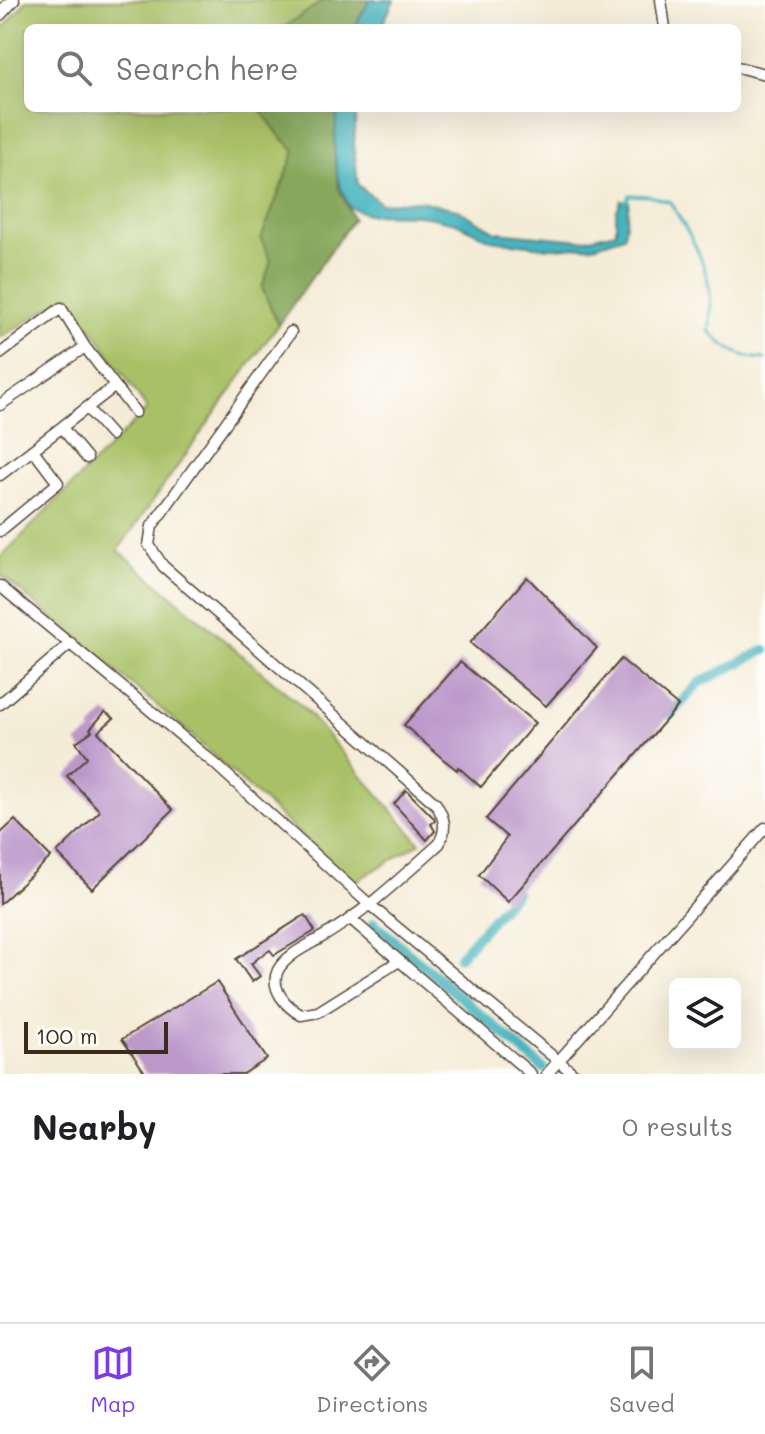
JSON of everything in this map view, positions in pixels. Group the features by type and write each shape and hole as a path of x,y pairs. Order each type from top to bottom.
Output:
{"main road":[{"path":"0,14 13,0"}],"street":[{"path":"661,0 664,24"},
{"path":"741,68 765,74"},
{"path":"0,354 61,308 85,347 135,412"},
{"path":"291,332 152,526 149,545 163,566 436,804 445,818 439,844 352,920 286,960 276,973 277,987 286,1006 301,1015 318,1012 399,961"},
{"path":"0,405 85,347"},
{"path":"0,475 115,386"},
{"path":"88,409 111,435"},
{"path":"62,428 87,458"},
{"path":"0,531 58,483 33,450"},
{"path":"0,586 214,763 370,905 574,1074"},
{"path":"0,704 71,643"},
{"path":"547,1074 765,828"},
{"path":"352,920 531,1074"}],"green space":[{"path":"27,0 370,0 356,24 24,24 24,112 338,112 339,189 353,219 118,550 303,707 420,843 353,883 179,724 0,574 0,558 147,409 69,295 0,338 0,32"},
{"path":"324,0 370,0 356,24 289,24"},
{"path":"262,112 338,112 335,157 339,189 353,219 278,325 262,288 271,261 261,239 295,151"}],"water":[{"path":"370,0 394,0 383,24 356,24"},
{"path":"338,112 356,112 354,147 358,185 380,203 420,201 456,209 497,232 581,240 616,232 616,213 621,200 629,201 624,236 594,246 549,248 491,240 456,223 418,215 367,214 350,208 337,172"}],"building":[{"path":"527,577 597,648 546,706 470,643"},
{"path":"621,659 678,706 508,902 479,875 507,837 486,819"},
{"path":"460,662 535,723 481,787 404,725"},
{"path":"105,712 114,718 98,732 173,810 92,889 57,853 100,811 67,776 87,757 76,742 92,731 90,729"},
{"path":"406,790 434,818 431,824 435,831 427,840 394,804"},
{"path":"15,820 51,857 0,904 0,834"},
{"path":"305,915 315,931 274,955 270,950 258,958 251,964 260,976 252,982 236,959"},
{"path":"217,982 267,1059 243,1074 146,1074 122,1039"}],"waterway":[{"path":"625,204 629,195 670,202 703,263 710,295 709,331 734,351 765,359"},
{"path":"671,714 699,683 765,650"},
{"path":"459,957 516,892"},
{"path":"374,923 543,1068"}]}
